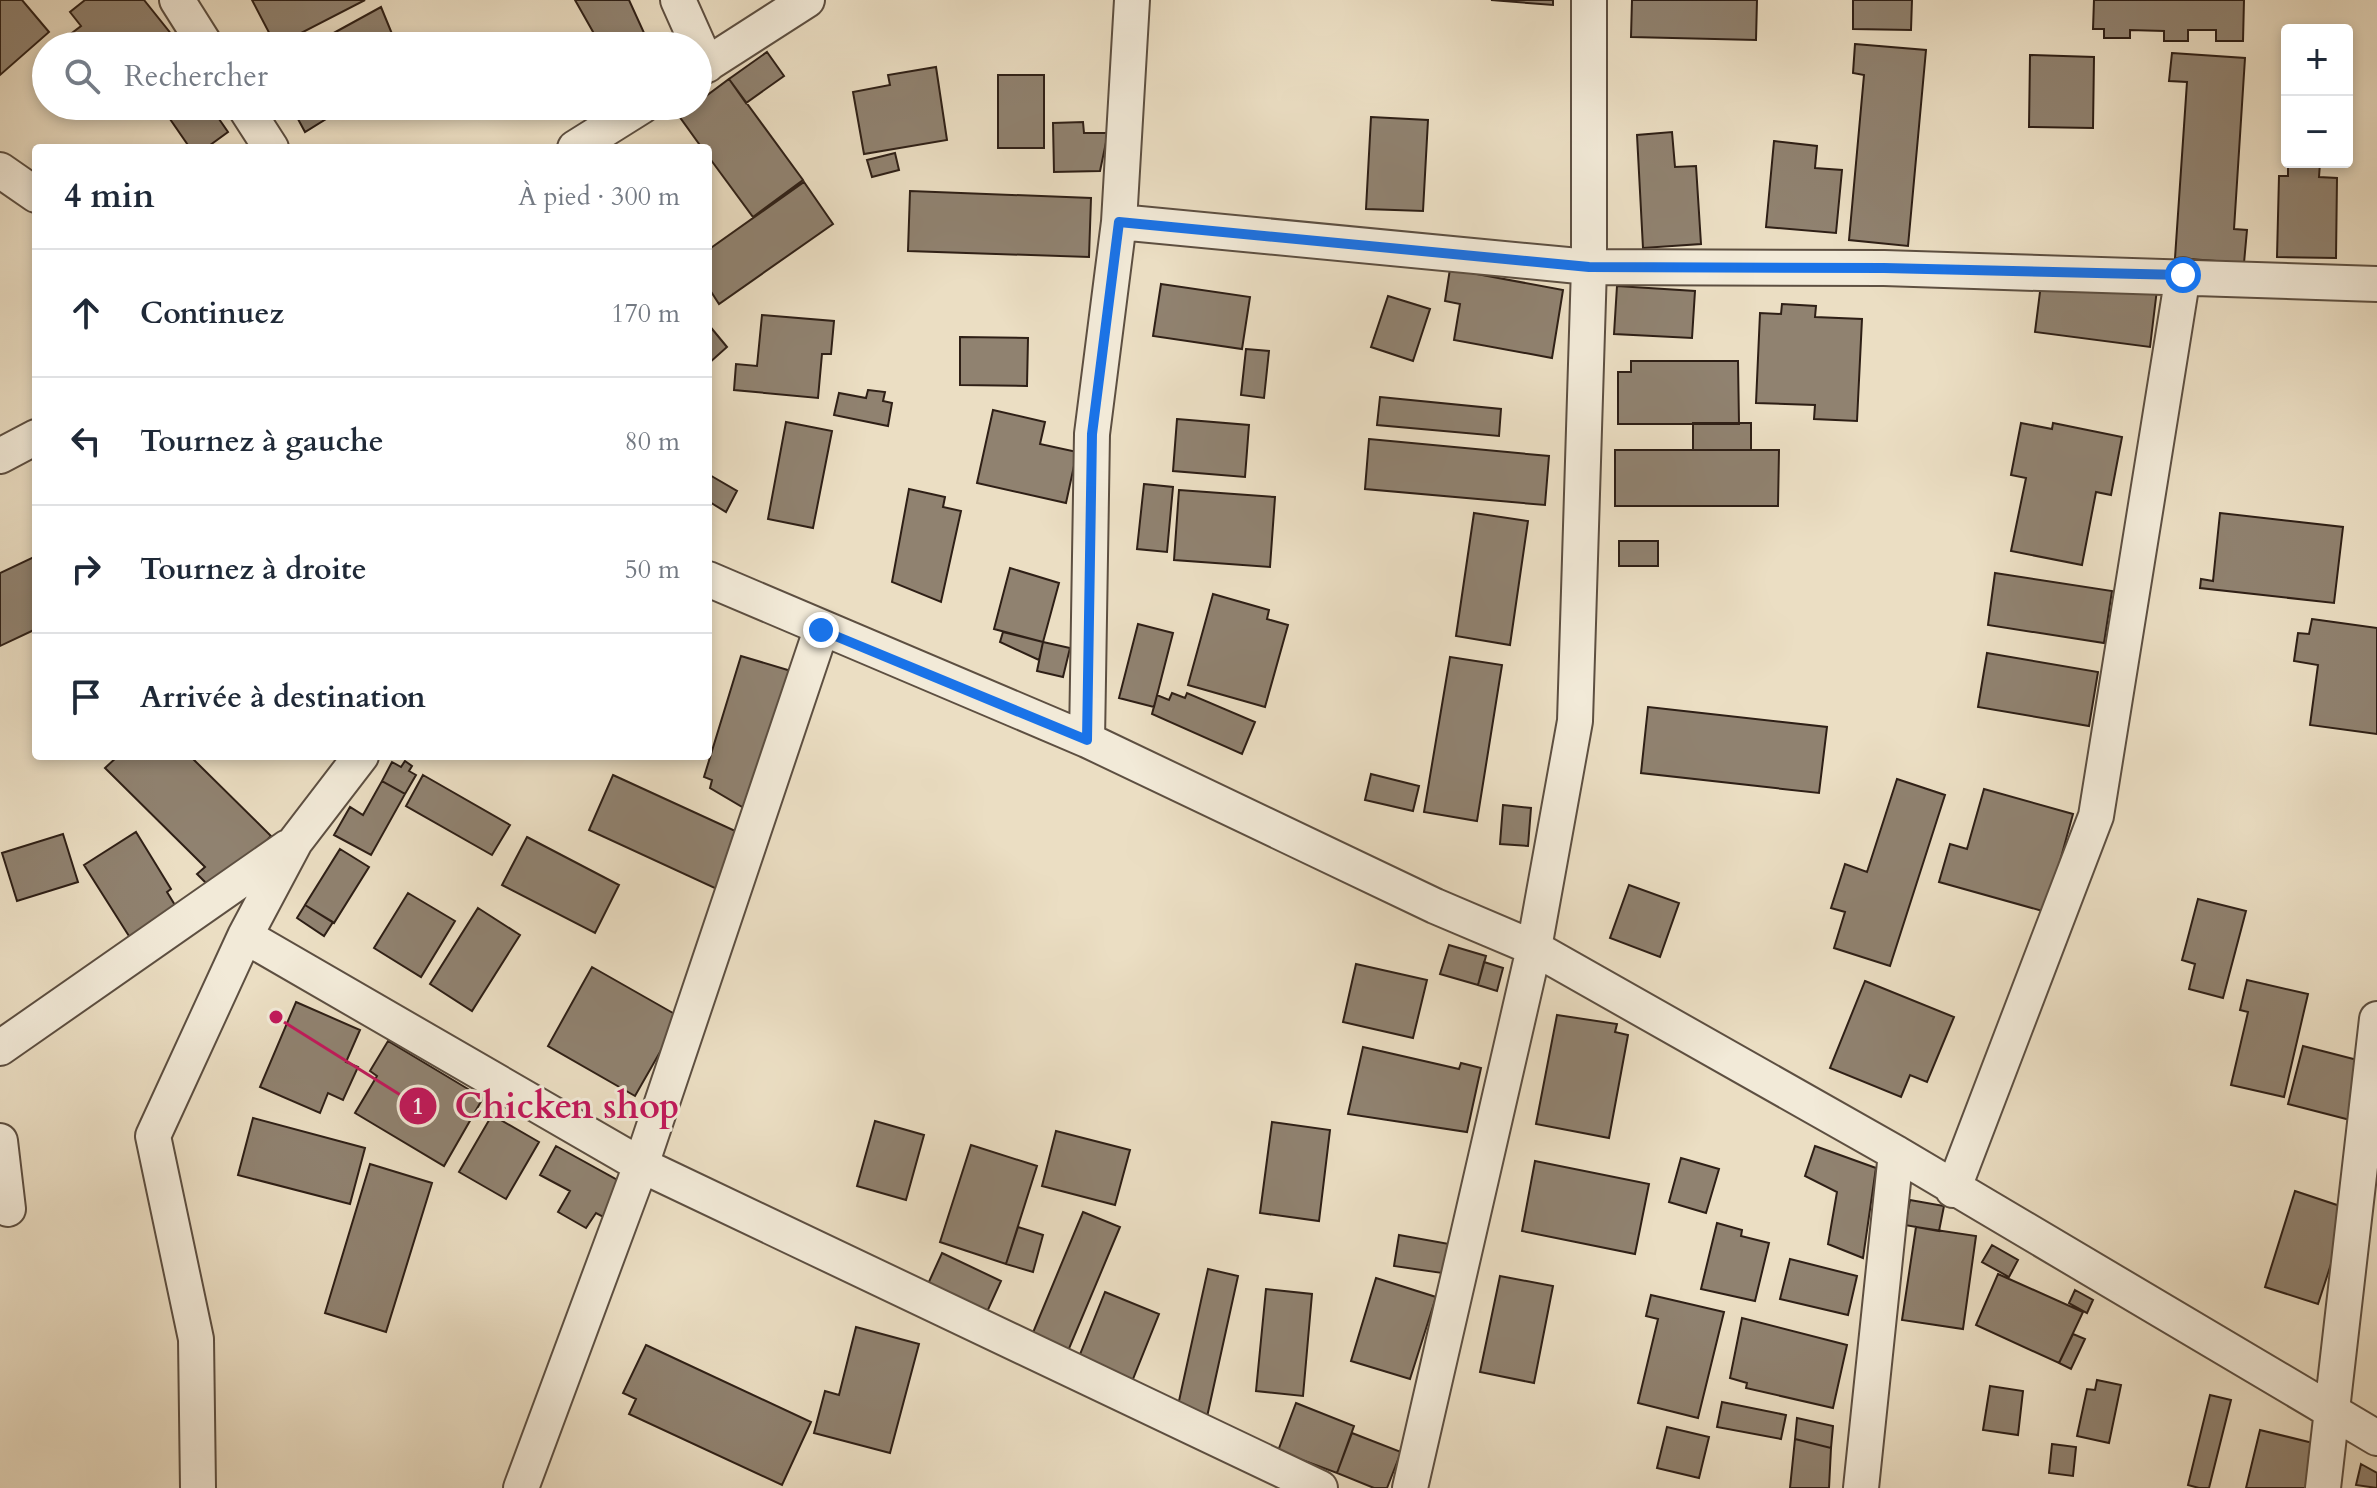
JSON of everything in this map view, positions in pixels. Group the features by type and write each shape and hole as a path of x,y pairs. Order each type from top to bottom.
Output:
{"street":[{"path":"177,0 197,32"},
{"path":"678,0 690,32"},
{"path":"712,62 807,0"},
{"path":"1087,740 1092,434 1119,222 1132,0"},
{"path":"1410,1488 1534,948 1575,721 1589,267 1589,0"},
{"path":"253,120 268,144"},
{"path":"581,144 620,120"},
{"path":"0,170 32,192"},
{"path":"1119,222 1589,267 1884,268 2183,275 2377,284"},
{"path":"1953,1190 2096,816 2183,275"},
{"path":"0,456 32,439"},
{"path":"712,581 821,630 1087,740 1435,906 1534,948 1896,1153 1953,1190 2377,1438"},
{"path":"521,1488 641,1165 821,630"},
{"path":"198,1488 196,1339 153,1136 245,936 295,842 358,760"},
{"path":"0,1048 295,842"},
{"path":"245,936 641,1165 1320,1488"},
{"path":"2323,1488 2377,1019"},
{"path":"0,1141 8,1209"},
{"path":"1861,1488 1896,1153"}],"building":[{"path":"0,0 22,0 49,32 32,32 32,47 0,75"},
{"path":"85,0 144,0 170,32 73,32 81,26 70,12"},
{"path":"252,0 365,0 303,32 269,32"},
{"path":"575,0 629,0 644,32 593,32"},
{"path":"1491,0 1553,0 1553,5"},
{"path":"1632,0 1757,0 1756,40 1631,37"},
{"path":"1853,0 1912,0 1911,30 1853,29"},
{"path":"2094,0 2244,0 2243,41 2216,41 2216,30 2188,30 2188,41 2164,41 2164,31 2130,30 2130,38 2104,38 2104,29 2093,29"},
{"path":"381,7 391,32 335,32"},
{"path":"1855,44 1926,50 1908,246 1849,240 1864,75 1853,73"},
{"path":"767,52 784,76 746,103 729,79"},
{"path":"2172,53 2245,58 2234,229 2247,230 2244,263 2175,258 2187,82 2169,81"},
{"path":"2030,55 2094,57 2093,128 2029,127"},
{"path":"936,67 947,140 864,154 853,92 890,85 888,75"},
{"path":"998,75 1044,75 1044,148 998,148"},
{"path":"729,79 803,180 753,217 712,161 712,144 699,144 682,120 712,120 712,92"},
{"path":"1371,117 1428,120 1423,211 1366,209"},
{"path":"171,120 220,120 228,132 212,144 187,144"},
{"path":"299,120 324,120 305,132"},
{"path":"1083,122 1084,133 1108,133 1100,171 1054,172 1053,123"},
{"path":"1672,132 1675,167 1696,166 1701,244 1643,248 1637,135"},
{"path":"1774,141 1817,146 1815,168 1842,170 1836,233 1766,227"},
{"path":"895,153 899,170 872,177 867,160"},
{"path":"2288,168 2320,168 2319,177 2337,178 2336,258 2277,257 2279,176 2288,176"},
{"path":"804,182 833,224 719,304 712,293 712,247"},
{"path":"910,191 1091,198 1089,257 908,251"},
{"path":"1450,269 1563,290 1552,358 1454,340 1460,304 1445,301"},
{"path":"2042,276 2158,281 2150,347 2035,332"},
{"path":"1161,284 1250,297 1242,349 1153,336"},
{"path":"1617,286 1695,291 1692,338 1614,334"},
{"path":"1388,296 1430,309 1413,361 1371,347"},
{"path":"1782,304 1816,306 1815,317 1862,319 1857,421 1814,419 1815,405 1756,403 1760,313 1781,314"},
{"path":"762,315 834,321 831,354 822,354 818,398 734,390 736,364 757,366"},
{"path":"712,329 727,347 712,360"},
{"path":"960,337 1028,338 1027,386 960,385"},
{"path":"1246,349 1269,351 1264,398 1241,395"},
{"path":"1631,361 1738,361 1739,424 1618,424 1618,372 1631,372"},
{"path":"868,390 885,392 883,401 892,403 888,426 834,415 839,393 866,398"},
{"path":"1380,397 1501,409 1499,436 1377,425"},
{"path":"993,410 1045,422 1040,444 1077,452 1066,503 977,483"},
{"path":"1177,419 1249,425 1245,477 1173,471"},
{"path":"786,422 832,431 813,528 768,519"},
{"path":"1693,423 1751,423 1751,450 1693,450"},
{"path":"2021,423 2052,429 2053,423 2122,437 2111,495 2096,492 2082,565 2011,551 2026,478 2011,475"},
{"path":"1369,439 1549,456 1545,505 1365,489"},
{"path":"1615,450 1779,450 1778,506 1615,506"},
{"path":"712,476 737,491 726,512 712,503"},
{"path":"1144,484 1173,487 1167,552 1137,549"},
{"path":"909,489 945,497 943,507 961,511 941,602 892,582"},
{"path":"1179,490 1275,497 1270,567 1174,560"},
{"path":"1474,513 1528,521 1510,645 1456,636"},
{"path":"2220,513 2343,527 2334,603 2200,588 2201,579 2213,581"},
{"path":"1619,541 1658,541 1658,566 1619,566"},
{"path":"32,558 32,631 0,646 0,573"},
{"path":"1010,568 1059,583 1043,642 994,629"},
{"path":"1995,573 2112,591 2104,643 1988,625"},
{"path":"1213,594 1269,610 1267,619 1288,625 1265,707 1188,685"},
{"path":"2312,619 2377,628 2377,734 2310,725 2318,665 2294,661 2298,633 2309,634"},
{"path":"1138,624 1173,633 1154,707 1119,698"},
{"path":"1003,632 1043,642 1039,660 1000,642"},
{"path":"1043,642 1070,648 1063,677 1037,671"},
{"path":"1987,653 2098,672 2089,726 1978,707"},
{"path":"741,656 791,671 749,811 710,788 712,780 704,777 709,760 712,760 712,751"},
{"path":"1450,657 1502,665 1477,821 1424,812"},
{"path":"1172,693 1185,698 1187,693 1255,722 1242,754 1152,714 1157,695 1169,700"},
{"path":"1648,707 1827,727 1819,793 1641,773"},
{"path":"114,760 194,760 271,836 216,893 197,874 205,867 105,768"},
{"path":"405,761 412,766 409,771 416,775 405,794 382,781 392,762 401,767"},
{"path":"1371,774 1419,786 1413,811 1365,800"},
{"path":"423,775 510,825 492,855 406,806"},
{"path":"613,775 744,835 719,890 589,830"},
{"path":"1897,779 1945,795 1890,966 1834,948 1845,912 1831,908 1845,864 1867,872"},
{"path":"382,781 405,794 371,855 334,835 350,807 363,815"},
{"path":"1984,789 2073,814 2046,912 1939,882 1950,844 1967,849"},
{"path":"1503,805 1531,808 1528,846 1500,844"},
{"path":"136,832 171,889 167,892 181,915 134,944 84,865"},
{"path":"63,834 78,882 17,901 2,853"},
{"path":"527,837 619,885 595,933 502,885"},
{"path":"340,849 369,867 334,923 305,905"},
{"path":"1629,885 1679,903 1660,957 1610,938"},
{"path":"408,893 455,921 421,977 374,948"},
{"path":"2198,899 2246,911 2223,998 2189,989 2195,964 2182,960"},
{"path":"305,905 333,922 324,936 297,918"},
{"path":"478,908 520,935 472,1011 430,984"},
{"path":"1449,945 1486,956 1478,985 1440,974"},
{"path":"1484,962 1503,968 1497,991 1478,985"},
{"path":"1356,964 1427,980 1413,1038 1343,1022"},
{"path":"592,967 680,1017 635,1096 548,1046"},
{"path":"2247,980 2308,994 2284,1097 2231,1085 2248,1012 2240,1010"},
{"path":"1865,981 1954,1017 1927,1082 1910,1075 1901,1097 1830,1068"},
{"path":"296,1002 360,1030 346,1062 358,1067 343,1100 328,1093 320,1113 260,1087"},
{"path":"1557,1015 1617,1024 1615,1032 1628,1035 1609,1138 1536,1124"},
{"path":"388,1041 483,1098 444,1166 355,1113 377,1076 370,1071"},
{"path":"2303,1046 2369,1063 2354,1121 2288,1104"},
{"path":"1363,1047 1459,1069 1461,1063 1481,1068 1467,1132 1348,1114"},
{"path":"492,1115 539,1142 506,1199 459,1172"},
{"path":"253,1118 365,1148 350,1204 238,1175"},
{"path":"875,1121 924,1135 906,1200 857,1186"},
{"path":"1272,1122 1330,1130 1319,1221 1260,1213"},
{"path":"1056,1131 1130,1150 1115,1205 1042,1186"},
{"path":"971,1145 1037,1166 1006,1264 940,1242"},
{"path":"556,1146 630,1187 611,1221 596,1213 586,1228 558,1212 570,1191 540,1175"},
{"path":"1815,1146 1876,1168 1863,1258 1828,1244 1837,1192 1805,1176"},
{"path":"1681,1158 1719,1169 1706,1213 1669,1202"},
{"path":"1535,1161 1649,1184 1635,1254 1522,1231"},
{"path":"370,1164 432,1183 386,1332 325,1313"},
{"path":"2295,1191 2349,1209 2318,1304 2265,1287"},
{"path":"1910,1200 1944,1206 1939,1231 1905,1225"},
{"path":"1083,1212 1120,1227 1068,1351 1032,1335"},
{"path":"1717,1223 1742,1230 1741,1236 1769,1243 1755,1301 1701,1289"},
{"path":"1018,1227 1043,1235 1033,1272 1006,1264"},
{"path":"1916,1227 1976,1236 1963,1329 1902,1320"},
{"path":"1399,1235 1449,1244 1442,1273 1394,1266"},
{"path":"1992,1245 2018,1260 2009,1277 1982,1262"},
{"path":"942,1253 1001,1281 987,1312 928,1284"},
{"path":"1790,1259 1857,1276 1848,1315 1780,1299"},
{"path":"1208,1269 1238,1276 1207,1417 1177,1410"},
{"path":"1998,1274 2083,1312 2059,1363 1976,1325"},
{"path":"1500,1276 1553,1286 1534,1383 1480,1372"},
{"path":"1376,1278 1436,1297 1410,1379 1351,1361"},
{"path":"1266,1289 1312,1294 1303,1396 1256,1391"},
{"path":"2075,1290 2093,1300 2087,1313 2069,1303"},
{"path":"1105,1292 1159,1314 1131,1384 1077,1362"},
{"path":"1651,1295 1724,1312 1698,1418 1638,1403 1658,1319 1646,1316"},
{"path":"1742,1318 1847,1345 1833,1408 1746,1388 1747,1383 1730,1378"},
{"path":"856,1327 919,1344 890,1453 814,1433 825,1391 839,1395"},
{"path":"2073,1334 2085,1339 2071,1369 2059,1363"},
{"path":"646,1345 811,1422 782,1485 629,1414 636,1399 623,1393"},
{"path":"2097,1380 2121,1385 2109,1443 2077,1436 2087,1389 2095,1390"},
{"path":"1990,1386 2023,1391 2018,1435 1983,1430"},
{"path":"2210,1395 2231,1400 2209,1488 2199,1488 2188,1485"},
{"path":"1722,1402 1786,1415 1781,1439 1717,1427"},
{"path":"1296,1403 1354,1426 1337,1473 1278,1451"},
{"path":"1797,1418 1833,1426 1831,1448 1795,1439"},
{"path":"1667,1427 1709,1437 1699,1478 1657,1468"},
{"path":"2260,1430 2317,1444 2306,1488 2246,1488"},
{"path":"1352,1433 1401,1452 1387,1488 1374,1488 1337,1473"},
{"path":"1795,1439 1831,1448 1829,1488 1790,1488"},
{"path":"2052,1444 2076,1447 2073,1476 2049,1473"},
{"path":"2361,1464 2377,1473 2377,1488 2356,1485"}],"place":[{"name":"Chicken shop","path":"276,1017"}],"route":[{"path":"821,630 1087,740 1092,434 1119,222 1589,267 1884,268 2183,275"}]}
